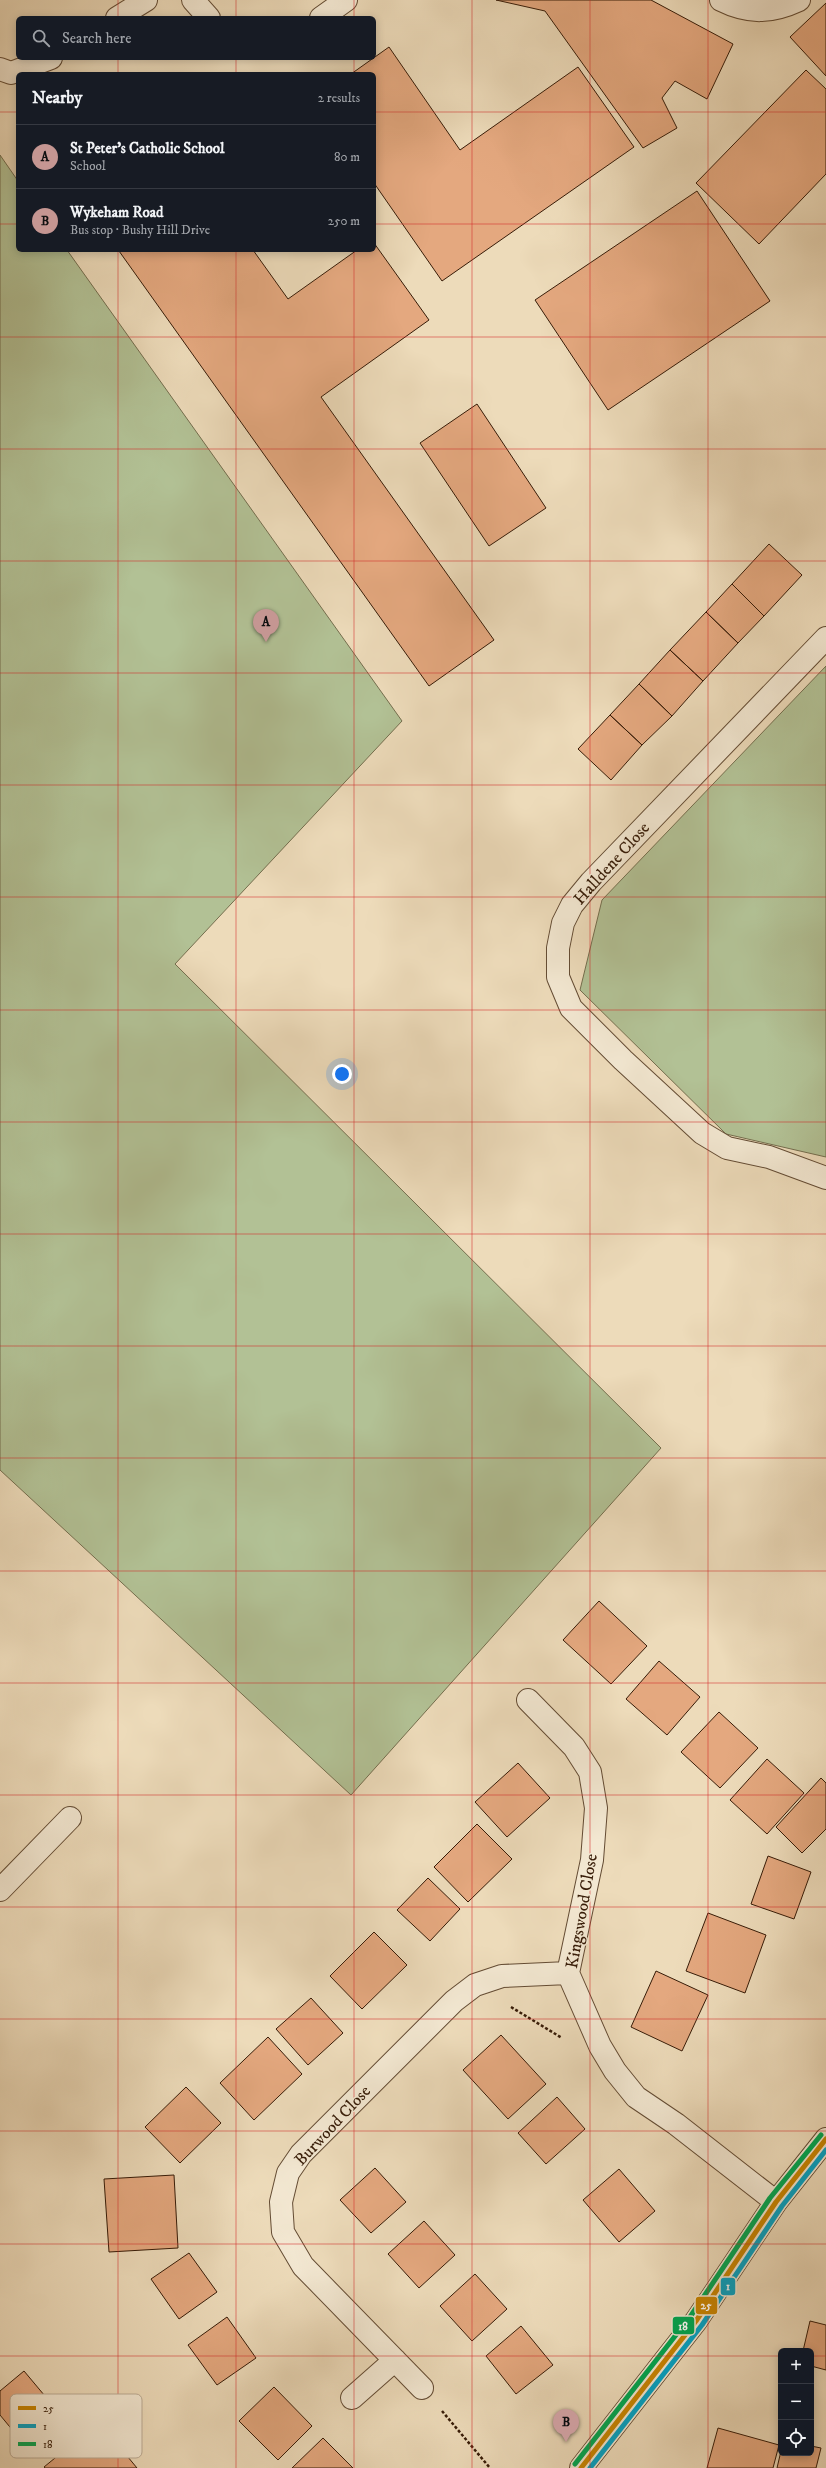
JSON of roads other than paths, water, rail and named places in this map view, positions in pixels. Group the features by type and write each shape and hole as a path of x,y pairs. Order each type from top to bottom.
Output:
{"street":[{"path":"120,16 146,0"},
{"path":"193,0 207,16"},
{"path":"324,16 346,0"},
{"path":"721,0 750,11 779,9 799,0"},
{"path":"0,69 11,73 46,60"},
{"name":"Halldene Close","path":"826,638 591,882 572,905 563,923 558,948 558,977 571,1008 623,1060 702,1133 728,1148 769,1157 826,1178"},
{"name":"Kingswood Close","path":"528,1700 574,1746 590,1772 596,1808 592,1860 568,1973 600,2046 615,2071 636,2097 676,2124 776,2202"},
{"path":"0,1890 70,1818"},
{"name":"Burwood Close","path":"422,2388 303,2266 283,2232 281,2202 288,2173 301,2154 454,2002 475,1985 502,1976 568,1973"},
{"path":"581,2468 696,2321 776,2202 826,2139"},
{"path":"352,2398 395,2360"}],"place":[{"name":"St Peter's Catholic School","path":"266,642"},
{"name":"Wykeham Road","path":"566,2442"}]}
